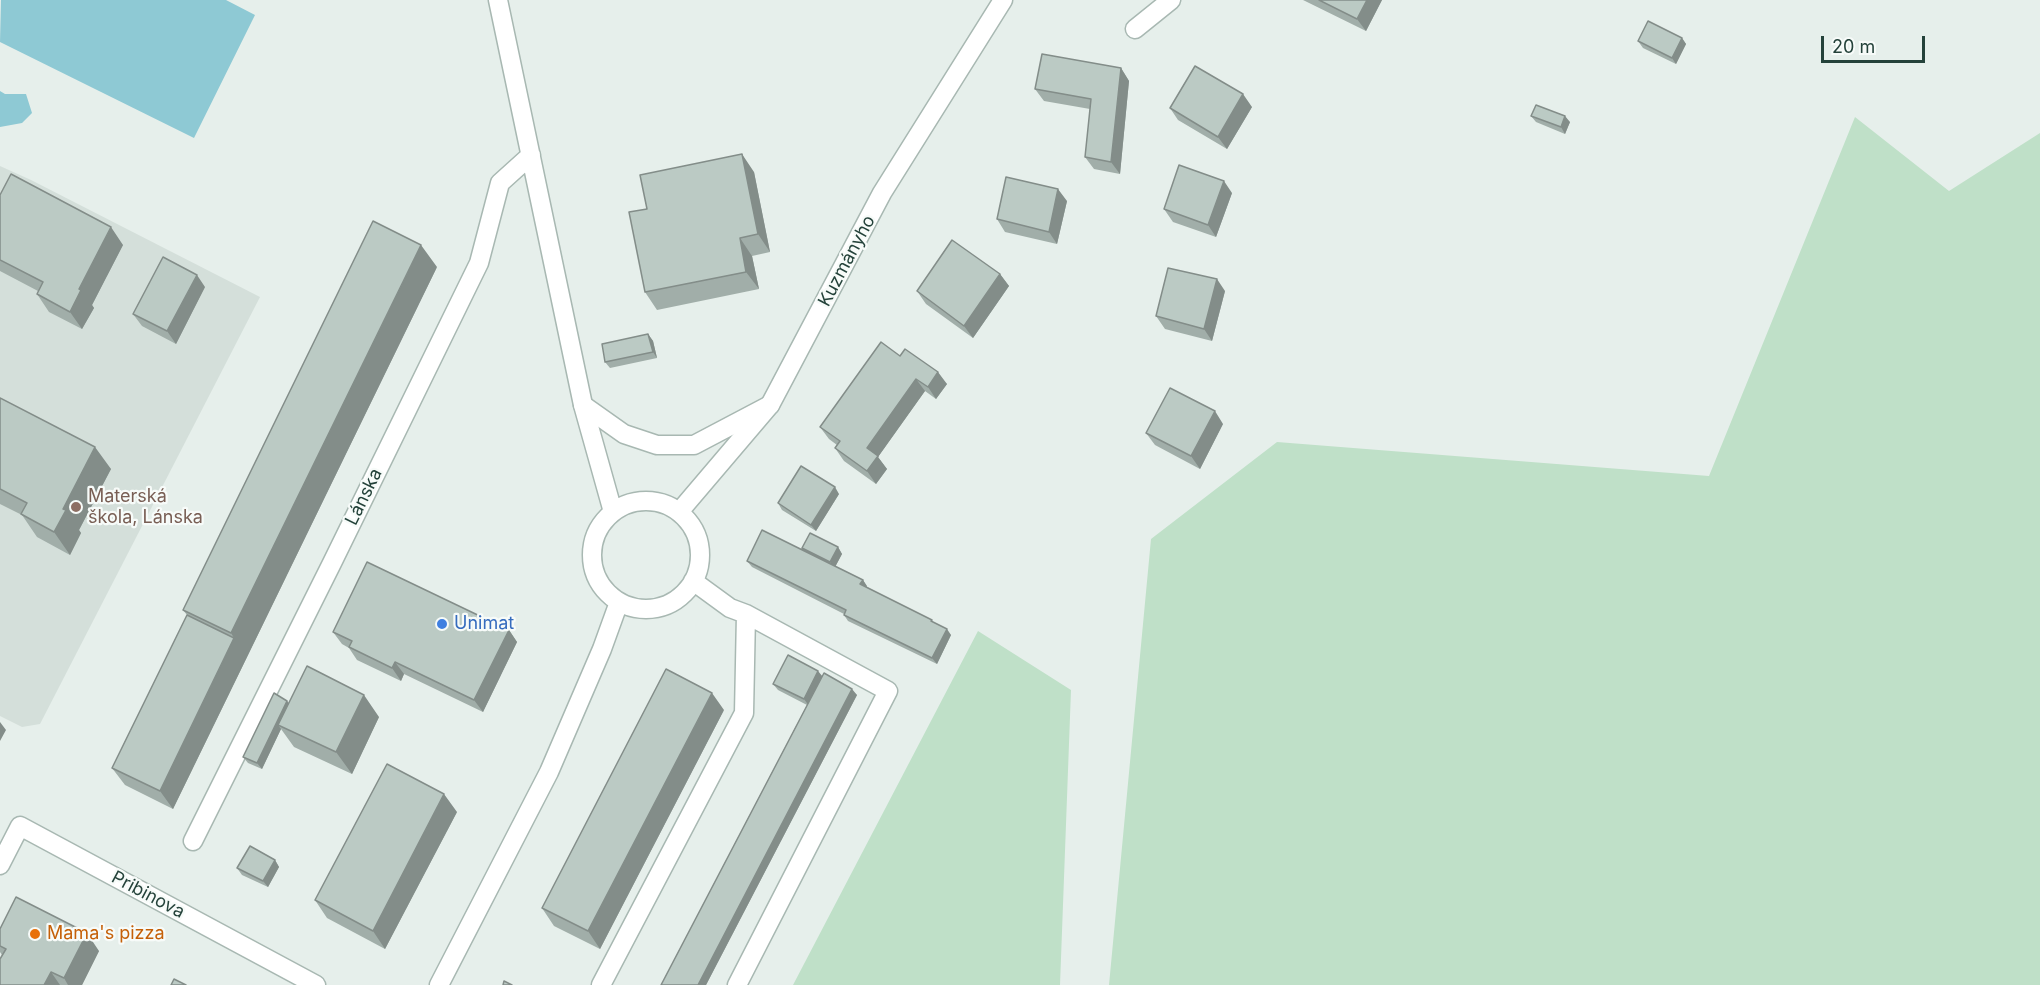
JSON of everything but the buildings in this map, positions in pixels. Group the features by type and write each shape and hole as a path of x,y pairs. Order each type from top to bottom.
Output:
{"street":[{"path":"498,0 583,405 613,512"},
{"name":"Kuzmányho","path":"679,512 770,405 882,193 1003,0"},
{"path":"1135,29 1171,0"},
{"name":"Lánska","path":"193,841 479,263 500,183 531,155"},
{"path":"583,405 624,434 657,445 694,445 770,405"},
{"path":"645,501 666,505 679,512 690,525 698,540 700,557 693,582 682,595 660,607 635,608 619,602 600,584 592,558 597,532 606,518 625,505 645,501"},
{"path":"693,582 730,608 746,614 888,691 737,985"},
{"path":"439,985 549,772 602,649 619,602"},
{"path":"601,985 744,713 746,614"},
{"name":"Pribinova","path":"0,866 20,826 316,985"}],"shaded area":[{"name":"Materská škola, Lánska","path":"0,166 260,297 40,724 22,727 0,716"}],"green space":[{"path":"1855,117 1949,191 2040,133 2040,985 1109,985 1151,539 1277,442 1709,476"},
{"path":"978,631 1071,690 1060,985 793,985"}],"water":[{"path":"1,0 226,0 255,15 194,138 0,42"},
{"path":"0,91 5,94 26,94 32,113 22,123 0,127"}],"place":[{"name":"Materská škola, Lánska","path":"76,507"},
{"name":"Unimat","path":"442,624"},
{"name":"Mama's pizza","path":"35,934"}]}
